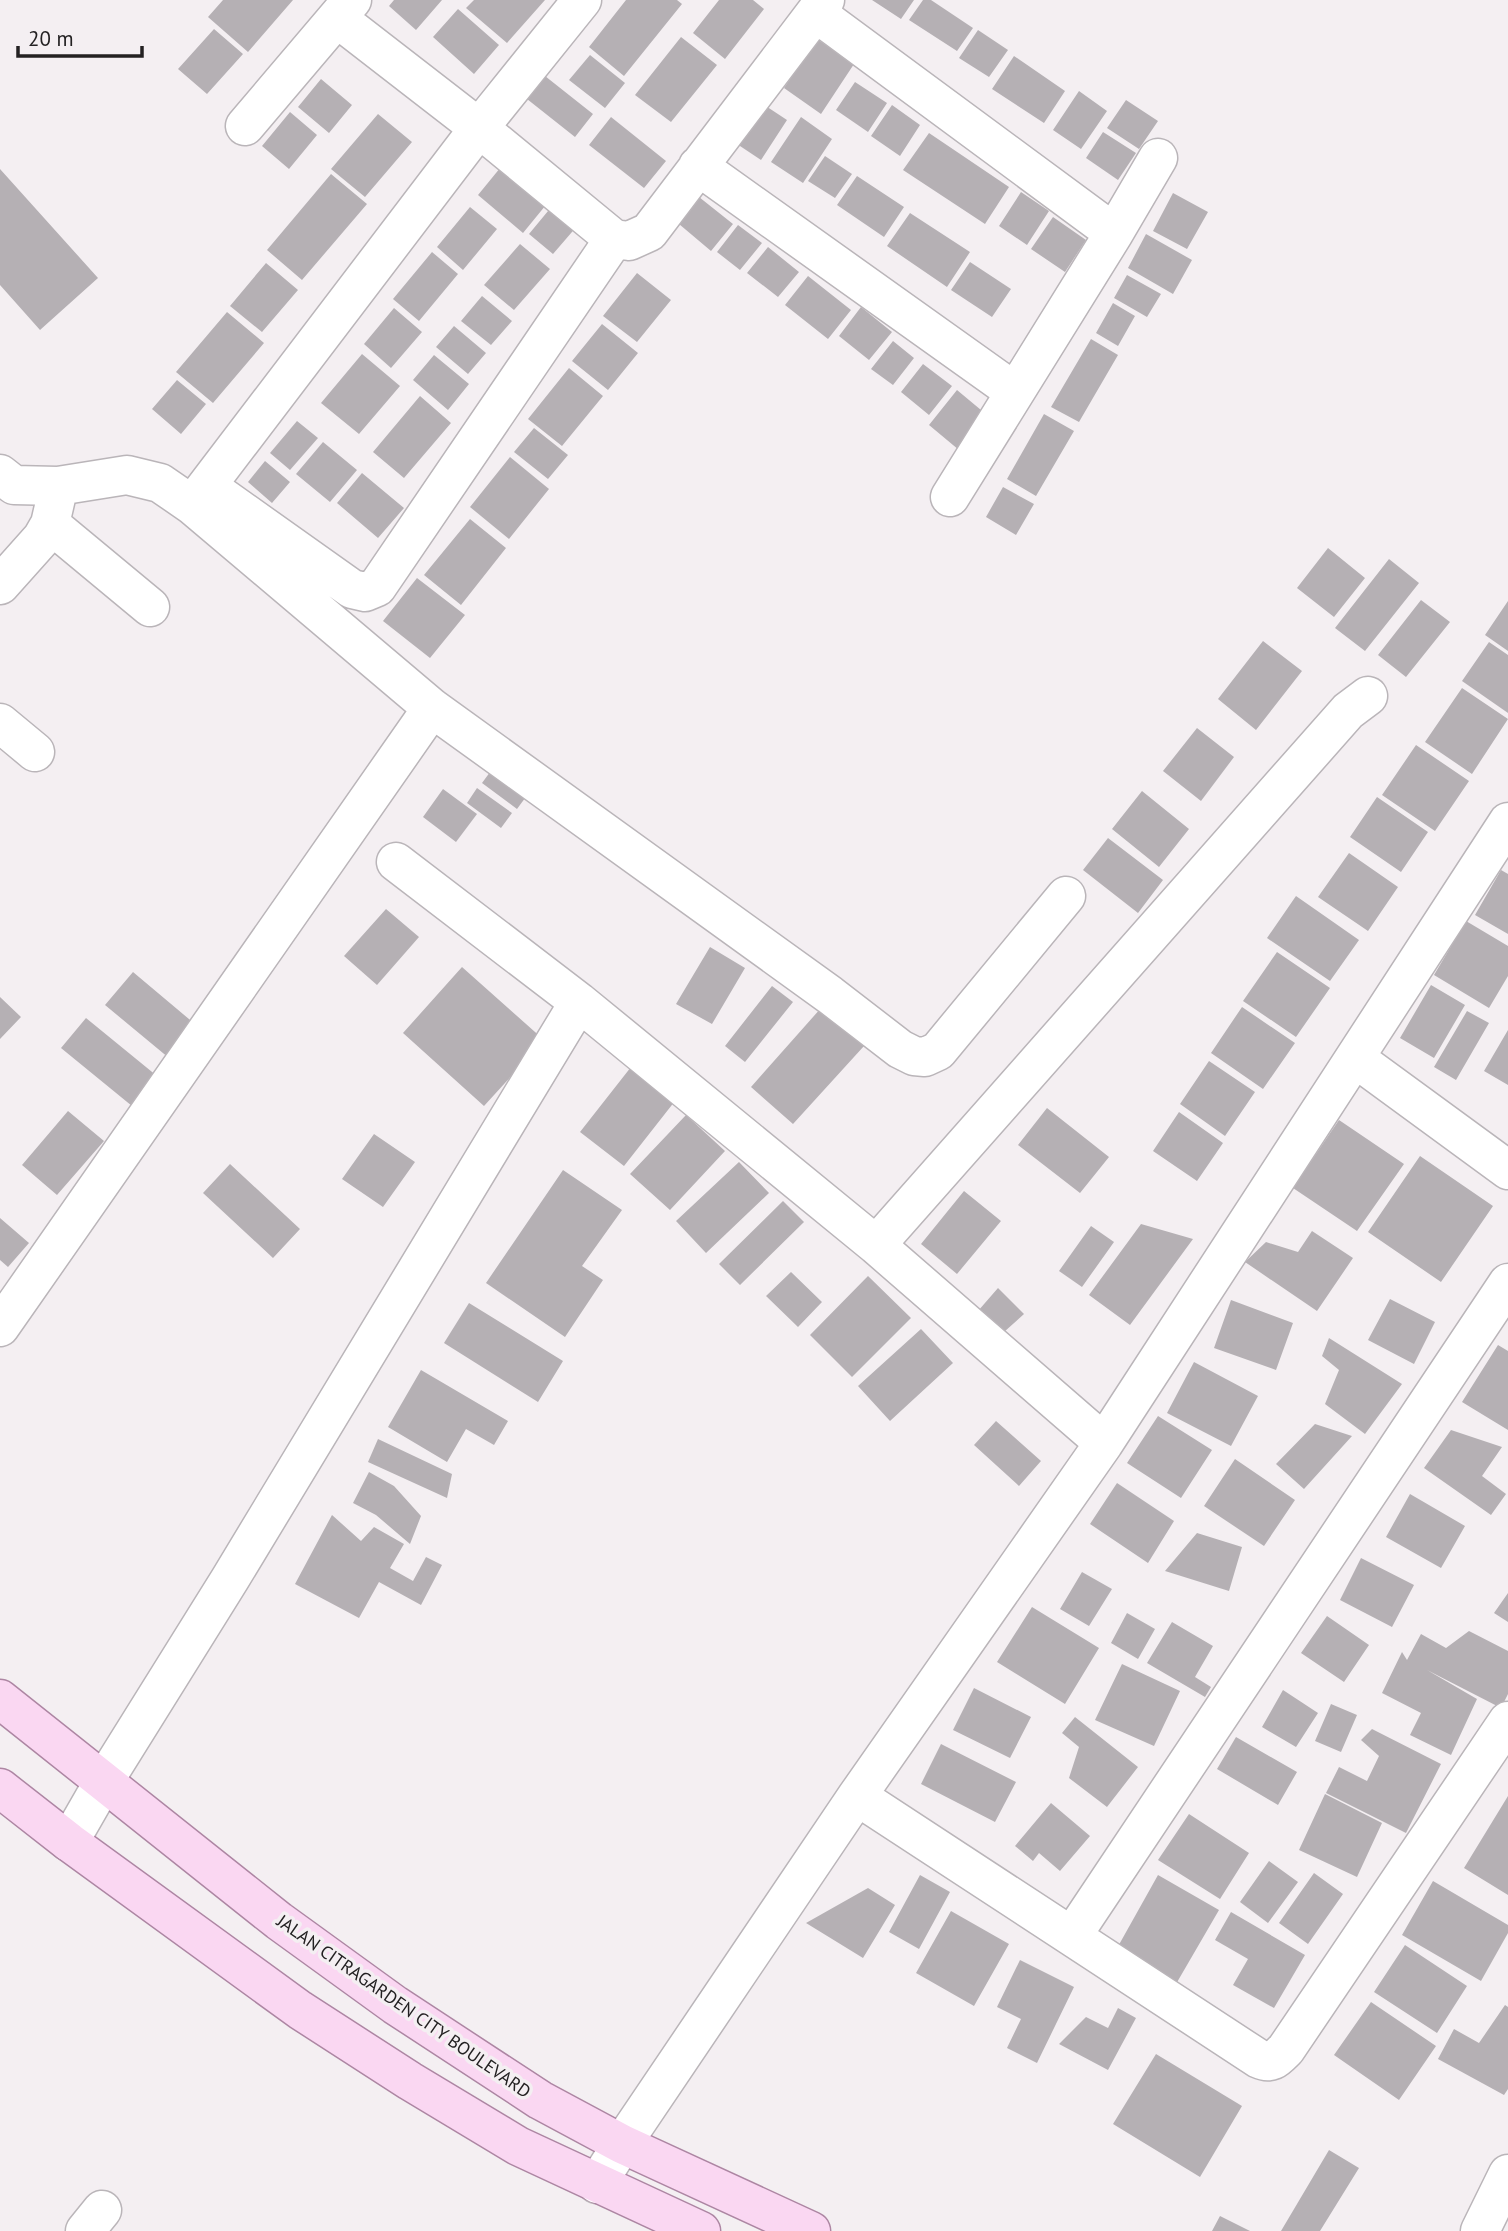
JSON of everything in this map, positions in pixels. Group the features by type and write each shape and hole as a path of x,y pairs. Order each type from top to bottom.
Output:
{"main road":[{"name":"JALAN CITRAGARDEN CITY BOULEVARD","path":"0,1699 279,1921 395,2005 540,2100 622,2144 811,2231"},
{"path":"0,1788 69,1842 300,2010 410,2081 519,2146 702,2231"}],"street":[{"path":"200,496 479,128 582,0"},
{"path":"245,126 345,9 479,128 614,239 629,242 649,232 820,7 1114,233"},
{"path":"950,497 1158,158"},
{"path":"698,166 1015,392"},
{"path":"5,486 58,486 127,475 160,482 200,496 352,589 365,592 377,587 614,239"},
{"path":"0,584 42,538 50,524 58,486"},
{"path":"200,496 432,708 830,995 900,1049 914,1056 925,1058 938,1051 1066,896"},
{"path":"50,524 150,607"},
{"path":"876,1245 1348,711 1368,696"},
{"path":"0,1326 432,708"},
{"path":"0,723 35,752"},
{"path":"597,2184 857,1796 1104,1443 1508,822"},
{"path":"396,862 579,1002 876,1245 1104,1443"},
{"path":"69,1842 579,1002"},
{"path":"1355,1058 1508,1170"},
{"path":"1072,1936 1508,1283"},
{"path":"857,1796 1259,2059 1270,2062 1275,2060 1294,2038 1508,1721"},
{"path":"1480,2231 1508,2174"}],"building":[{"path":"223,0 293,0 248,52 208,17"},
{"path":"394,0 442,0 416,30 389,6"},
{"path":"474,0 545,0 507,43 466,8"},
{"path":"626,0 677,0 682,4 624,76 589,47"},
{"path":"719,0 753,0 764,9 725,59 693,33"},
{"path":"872,0 914,0 901,19"},
{"path":"923,0 931,0 973,28 957,51 909,20"},
{"path":"458,9 499,45 474,74 433,37"},
{"path":"214,29 243,54 207,94 178,69"},
{"path":"978,30 1008,50 989,77 959,58"},
{"path":"681,37 717,65 671,122 635,95"},
{"path":"817,39 854,64 821,114 784,88"},
{"path":"590,55 625,83 605,108 569,80"},
{"path":"1014,56 1065,91 1044,123 992,89"},
{"path":"545,76 593,114 575,137 527,99"},
{"path":"321,79 352,105 329,133 298,107"},
{"path":"855,82 887,103 868,132 836,110"},
{"path":"1079,91 1107,111 1081,149 1053,130"},
{"path":"1126,100 1158,121 1139,149 1107,128"},
{"path":"758,101 787,120 761,160 731,140"},
{"path":"892,105 920,125 900,156 871,136"},
{"path":"290,112 317,135 289,169 262,146"},
{"path":"378,114 412,142 365,197 331,169"},
{"path":"611,117 666,161 644,188 589,145"},
{"path":"801,117 832,139 803,183 771,162"},
{"path":"1103,132 1136,153 1118,180 1086,158"},
{"path":"929,133 1009,187 985,224 903,170"},
{"path":"825,156 852,174 835,198 808,181"},
{"path":"505,162 550,200 523,233 478,195"},
{"path":"0,169 98,278 40,330 0,285"},
{"path":"331,174 367,204 302,280 267,250"},
{"path":"857,176 904,207 884,237 837,205"},
{"path":"1021,192 1049,211 1027,245 999,226"},
{"path":"1173,193 1208,212 1187,249 1153,231"},
{"path":"699,197 733,224 711,251 679,224"},
{"path":"553,205 578,225 553,254 529,234"},
{"path":"470,207 497,229 463,270 437,247"},
{"path":"910,213 970,252 947,287 887,246"},
{"path":"1053,217 1086,240 1065,272 1031,249"},
{"path":"738,225 762,243 740,270 717,252"},
{"path":"1146,234 1192,260 1173,294 1128,268"},
{"path":"520,244 550,269 514,310 484,285"},
{"path":"768,247 799,272 778,297 747,273"},
{"path":"432,252 458,274 419,321 393,299"},
{"path":"970,262 1011,289 992,317 951,290"},
{"path":"266,263 298,290 262,332 230,306"},
{"path":"637,273 671,300 637,342 603,316"},
{"path":"1127,275 1161,294 1147,317 1114,298"},
{"path":"808,276 851,310 828,339 785,305"},
{"path":"482,296 512,321 491,345 461,321"},
{"path":"1113,303 1135,316 1118,346 1096,333"},
{"path":"861,307 892,332 869,360 839,336"},
{"path":"394,308 422,332 391,368 364,344"},
{"path":"227,312 264,343 213,403 176,372"},
{"path":"602,324 638,353 608,390 572,361"},
{"path":"454,326 486,353 468,374 436,347"},
{"path":"1091,339 1118,355 1079,422 1051,407"},
{"path":"893,341 914,358 893,385 871,369"},
{"path":"362,354 400,386 359,434 321,403"},
{"path":"434,355 469,384 448,410 413,380"},
{"path":"923,364 952,386 929,415 901,392"},
{"path":"569,368 603,396 562,446 528,419"},
{"path":"177,380 206,404 181,434 152,409"},
{"path":"957,390 987,415 959,450 929,425"},
{"path":"420,396 451,423 404,478 373,452"},
{"path":"1044,414 1074,431 1036,496 1007,479"},
{"path":"297,421 318,438 290,470 270,453"},
{"path":"534,428 568,455 548,479 514,452"},
{"path":"323,442 357,470 330,502 296,474"},
{"path":"510,457 549,489 509,539 470,507"},
{"path":"265,461 290,482 272,503 248,482"},
{"path":"362,473 404,508 378,538 337,503"},
{"path":"1003,487 1034,504 1016,535 986,517"},
{"path":"470,519 506,548 461,605 424,575"},
{"path":"1328,548 1365,578 1334,617 1297,588"},
{"path":"1389,559 1419,583 1365,651 1335,628"},
{"path":"417,578 465,615 430,658 383,621"},
{"path":"1421,600 1450,622 1406,677 1378,655"},
{"path":"1508,601 1508,651 1485,635"},
{"path":"1263,641 1302,671 1256,730 1218,699"},
{"path":"1489,642 1508,655 1508,713 1462,681"},
{"path":"1462,688 1508,719 1472,774 1425,742"},
{"path":"1197,728 1234,757 1201,801 1163,771"},
{"path":"1416,745 1469,781 1435,831 1382,795"},
{"path":"496,764 531,790 517,809 482,783"},
{"path":"477,788 512,813 501,828 467,803"},
{"path":"443,789 477,814 456,842 423,817"},
{"path":"1142,791 1189,829 1159,867 1112,829"},
{"path":"1377,797 1428,832 1401,872 1350,837"},
{"path":"1108,838 1163,880 1138,913 1083,870"},
{"path":"1349,853 1398,887 1368,931 1318,897"},
{"path":"1501,870 1508,874 1508,934 1475,915"},
{"path":"1296,896 1359,940 1330,981 1267,938"},
{"path":"386,909 419,937 377,985 344,956"},
{"path":"1466,921 1508,946 1508,976 1489,1008 1434,975"},
{"path":"710,947 745,968 712,1024 676,1004"},
{"path":"1277,952 1330,988 1296,1037 1243,1001"},
{"path":"462,967 544,1040 484,1106 403,1033"},
{"path":"133,972 202,1030 175,1063 105,1005"},
{"path":"1431,985 1465,1005 1434,1058 1400,1038"},
{"path":"772,986 793,1002 745,1062 725,1046"},
{"path":"0,997 21,1017 0,1039"},
{"path":"1242,1007 1295,1043 1263,1089 1211,1053"},
{"path":"821,1008 864,1046 793,1124 751,1087"},
{"path":"1467,1011 1489,1023 1456,1080 1434,1067"},
{"path":"86,1018 168,1085 143,1115 61,1048"},
{"path":"1508,1030 1508,1085 1484,1071"},
{"path":"1209,1061 1255,1092 1225,1136 1180,1104"},
{"path":"631,1067 675,1101 624,1166 580,1132"},
{"path":"1047,1108 1109,1157 1080,1193 1018,1145"},
{"path":"68,1111 104,1141 57,1195 22,1165"},
{"path":"1179,1112 1223,1143 1197,1181 1153,1151"},
{"path":"686,1115 725,1151 670,1210 630,1174"},
{"path":"1339,1120 1404,1164 1357,1231 1293,1188"},
{"path":"374,1134 415,1162 383,1207 342,1179"},
{"path":"1420,1156 1493,1206 1441,1282 1368,1232"},
{"path":"739,1162 769,1193 706,1253 676,1221"},
{"path":"230,1164 300,1229 273,1258 203,1193"},
{"path":"563,1170 622,1210 582,1266 603,1280 565,1337 486,1283"},
{"path":"964,1191 1001,1221 957,1274 921,1244"},
{"path":"783,1201 804,1222 740,1285 719,1264"},
{"path":"0,1218 29,1243 8,1267 0,1260"},
{"path":"1141,1224 1193,1239 1130,1325 1089,1295"},
{"path":"1091,1226 1114,1242 1082,1287 1059,1271"},
{"path":"1312,1231 1353,1258 1317,1311 1245,1262 1266,1242 1298,1252"},
{"path":"791,1272 822,1302 798,1327 766,1296"},
{"path":"868,1276 911,1318 852,1377 810,1335"},
{"path":"998,1288 1024,1314 1004,1332 978,1311"},
{"path":"1390,1299 1435,1322 1414,1364 1368,1340"},
{"path":"1231,1300 1293,1323 1276,1370 1214,1348"},
{"path":"469,1303 563,1361 538,1402 444,1343"},
{"path":"921,1329 953,1363 890,1421 858,1386"},
{"path":"1329,1338 1402,1384 1365,1434 1325,1404 1339,1370 1322,1356"},
{"path":"1498,1345 1508,1351 1508,1430 1462,1402"},
{"path":"1194,1362 1258,1396 1231,1446 1167,1413"},
{"path":"421,1370 508,1421 494,1445 466,1429 447,1462 388,1427"},
{"path":"1158,1416 1212,1450 1181,1498 1127,1463"},
{"path":"996,1421 1041,1461 1019,1486 974,1445"},
{"path":"1315,1424 1352,1436 1304,1489 1276,1464"},
{"path":"1451,1430 1502,1447 1482,1476 1506,1494 1491,1515 1424,1468"},
{"path":"378,1439 452,1474 447,1498 368,1462"},
{"path":"1235,1459 1295,1500 1264,1546 1204,1506"},
{"path":"369,1472 394,1486 421,1516 410,1544 376,1515 353,1503"},
{"path":"1117,1483 1174,1521 1148,1563 1090,1524"},
{"path":"1410,1494 1465,1526 1441,1568 1386,1537"},
{"path":"332,1515 361,1541 374,1527 404,1544 390,1568 413,1581 426,1557 442,1565 421,1605 379,1582 359,1618 295,1584"},
{"path":"1197,1533 1242,1547 1229,1591 1165,1571"},
{"path":"1361,1558 1414,1585 1392,1627 1340,1600"},
{"path":"1082,1572 1112,1589 1089,1626 1060,1609"},
{"path":"1508,1593 1508,1622 1494,1613"},
{"path":"1032,1607 1099,1648 1065,1704 997,1662"},
{"path":"1127,1613 1155,1629 1138,1659 1111,1643"},
{"path":"1327,1616 1369,1645 1344,1682 1301,1653"},
{"path":"1172,1622 1213,1646 1195,1677 1211,1687 1205,1697 1147,1663"},
{"path":"1469,1631 1508,1651 1508,1694 1501,1708 1427,1670 1477,1699 1451,1755 1410,1735 1421,1713 1382,1693 1402,1652 1407,1660 1421,1634 1446,1648"},
{"path":"1122,1664 1180,1691 1154,1746 1095,1720"},
{"path":"974,1688 1031,1717 1010,1758 953,1730"},
{"path":"1283,1690 1318,1713 1296,1747 1262,1727"},
{"path":"1331,1704 1357,1715 1341,1752 1315,1741"},
{"path":"1075,1717 1138,1767 1107,1807 1069,1778 1079,1747 1062,1733"},
{"path":"1372,1729 1441,1764 1406,1833 1326,1793 1339,1767 1367,1781 1379,1756 1361,1740"},
{"path":"1236,1737 1297,1772 1278,1805 1217,1769"},
{"path":"941,1744 1016,1782 995,1822 921,1784"},
{"path":"1325,1794 1382,1823 1357,1877 1299,1850"},
{"path":"1508,1796 1508,1895 1464,1868"},
{"path":"1051,1803 1090,1836 1060,1871 1039,1853 1033,1861 1015,1846"},
{"path":"1189,1814 1249,1853 1220,1899 1158,1860"},
{"path":"1269,1861 1298,1882 1268,1923 1240,1902"},
{"path":"1314,1873 1343,1894 1308,1944 1279,1923"},
{"path":"920,1875 950,1892 919,1949 889,1932"},
{"path":"1158,1875 1219,1910 1176,1984 1116,1950"},
{"path":"1433,1881 1508,1925 1508,1933 1481,1981 1402,1935"},
{"path":"868,1888 895,1905 863,1958 806,1923"},
{"path":"951,1911 1009,1944 974,2006 916,1973"},
{"path":"1231,1912 1305,1955 1274,2008 1233,1985 1248,1959 1215,1940"},
{"path":"1405,1945 1467,1986 1437,2033 1374,1992"},
{"path":"1020,1960 1074,1987 1037,2063 1007,2048 1021,2019 997,2007"},
{"path":"1371,2002 1436,2046 1399,2100 1334,2055"},
{"path":"1505,2005 1508,2007 1508,2089 1504,2095 1438,2059 1454,2029 1479,2043"},
{"path":"1118,2008 1136,2018 1108,2070 1059,2044 1086,2017 1108,2028"},
{"path":"1156,2054 1242,2106 1200,2177 1113,2124"},
{"path":"1329,2150 1359,2168 1320,2231 1281,2231"},
{"path":"1220,2216 1250,2231 1212,2231"}]}
